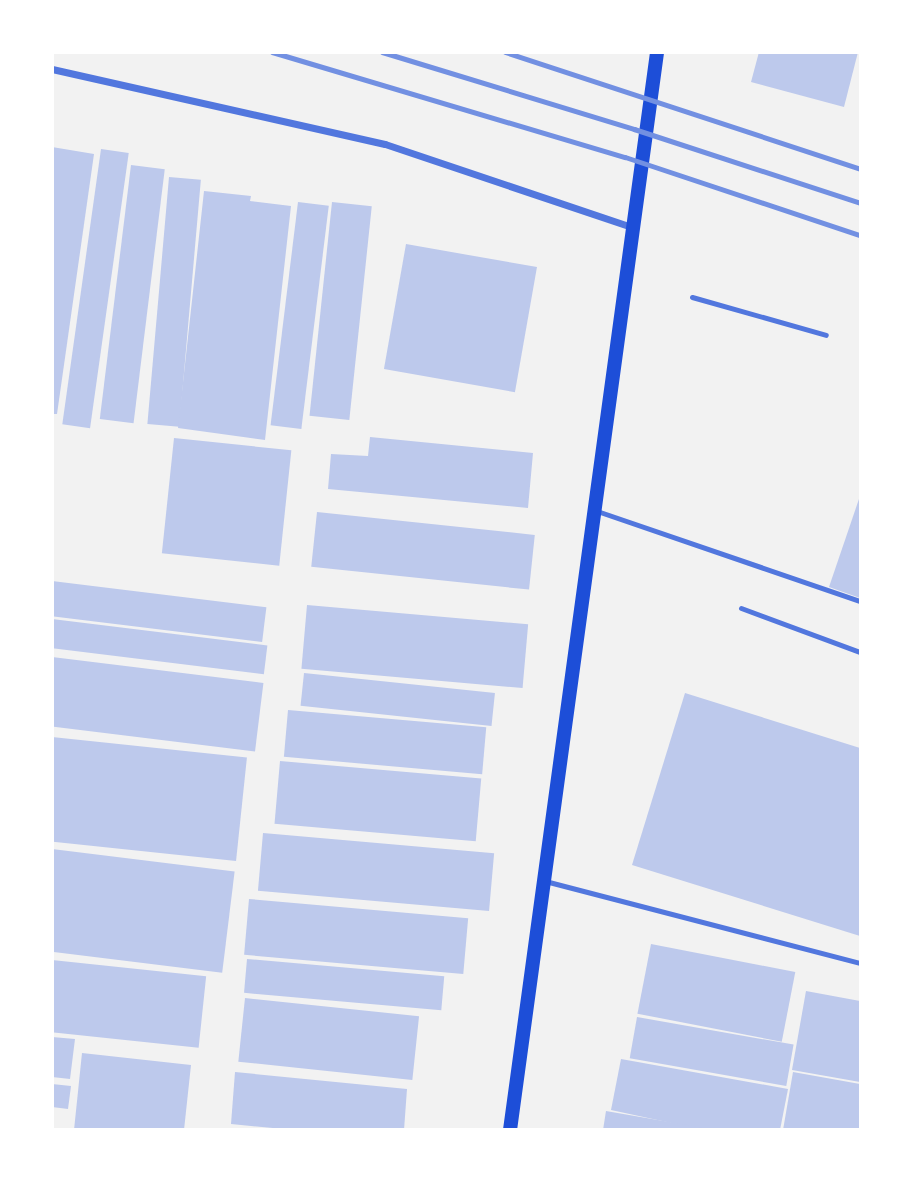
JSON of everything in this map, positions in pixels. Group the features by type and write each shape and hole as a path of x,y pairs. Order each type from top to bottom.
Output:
{"main road":[{"path":"510,1129 657,52"}],"street":[{"path":"52,69 385,144 632,227"}],"lane":[{"path":"692,297 827,335"},
{"path":"594,510 860,601"},
{"path":"741,608 860,652"},
{"path":"544,881 860,964"}],"building":[{"path":"759,52 858,52 844,107 751,82"},
{"path":"52,147 94,154 57,414 52,414"},
{"path":"101,149 129,153 90,428 62,424"},
{"path":"131,165 165,169 134,423 100,419"},
{"path":"169,177 201,180 179,427 147,424"},
{"path":"204,191 251,196 250,201 291,206 265,440 178,428"},
{"path":"298,202 329,206 301,429 271,425"},
{"path":"332,202 372,206 349,420 310,416"},
{"path":"406,244 537,267 515,392 384,369"},
{"path":"370,437 533,453 528,508 328,489 331,454 368,456"},
{"path":"174,438 291,450 279,566 162,553"},
{"path":"860,496 860,598 829,587"},
{"path":"317,512 535,535 529,590 311,567"},
{"path":"52,581 266,607 262,642 52,616"},
{"path":"307,605 528,624 523,688 301,669"},
{"path":"52,619 267,645 264,674 52,648"},
{"path":"52,657 263,683 255,751 52,727"},
{"path":"304,673 495,693 491,726 301,706"},
{"path":"685,693 860,748 860,936 632,865"},
{"path":"288,710 486,727 482,774 284,757"},
{"path":"52,737 247,757 236,861 52,842"},
{"path":"280,761 481,779 476,841 275,824"},
{"path":"263,833 494,853 489,911 258,891"},
{"path":"52,849 235,871 222,973 52,952"},
{"path":"249,899 468,918 463,974 244,955"},
{"path":"651,944 795,972 782,1042 637,1014"},
{"path":"247,959 444,976 441,1010 244,993"},
{"path":"52,960 206,976 199,1048 52,1032"},
{"path":"806,991 860,1001 860,1082 792,1070"},
{"path":"245,998 419,1016 412,1080 238,1062"},
{"path":"637,1017 794,1045 786,1086 630,1058"},
{"path":"52,1037 75,1039 70,1079 52,1077"},
{"path":"82,1053 191,1065 184,1130 74,1130"},
{"path":"621,1059 788,1089 780,1130 704,1130 611,1110"},
{"path":"235,1072 407,1089 404,1130 294,1130 231,1124"},
{"path":"793,1072 860,1084 860,1130 783,1130"},
{"path":"52,1084 71,1086 68,1109 52,1107"},
{"path":"606,1111 704,1128 704,1130 603,1130"}],"railway":[{"path":"272,52 625,157 860,235"},
{"path":"382,52 634,129 860,203"},
{"path":"505,52 860,169"}]}
